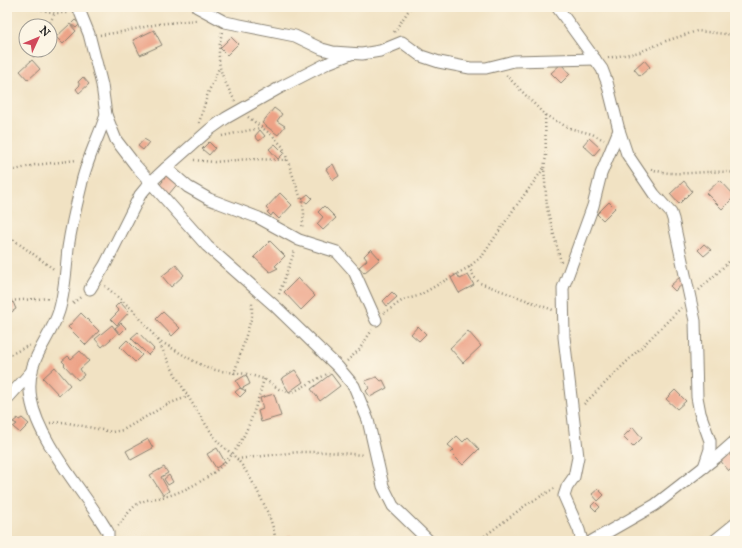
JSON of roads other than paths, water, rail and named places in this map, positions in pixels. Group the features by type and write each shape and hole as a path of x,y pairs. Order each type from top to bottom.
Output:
{"street":[{"path":"197,7 224,22 295,36 322,49 354,54 362,54 402,42 415,53 439,62 470,68 537,59 595,59"},
{"path":"557,7 595,59 607,82 619,130 627,154 654,194 671,213 695,321 697,397 700,413 710,441 710,449 704,467"},
{"path":"78,9 89,34 102,86 106,115 116,140 150,183 207,246 276,307 338,367 354,386 368,420 378,456 383,486 393,506 429,541"},
{"path":"90,289 97,280 140,196 150,183 208,130 304,75 354,54"},
{"path":"106,115 80,186 69,246 66,276 59,310 46,340 35,356 30,380 31,398 39,424 62,463 108,532 108,540"},
{"path":"582,541 579,530 564,496 567,487 574,477 578,457 562,314 563,288 565,278 591,212 607,158 619,130"},
{"path":"166,168 198,193 258,218 299,240 336,252 346,260 354,270 376,320"},
{"path":"7,399 32,370"},
{"path":"592,541 655,505 735,441"},
{"path":"714,541 735,524"}]}
